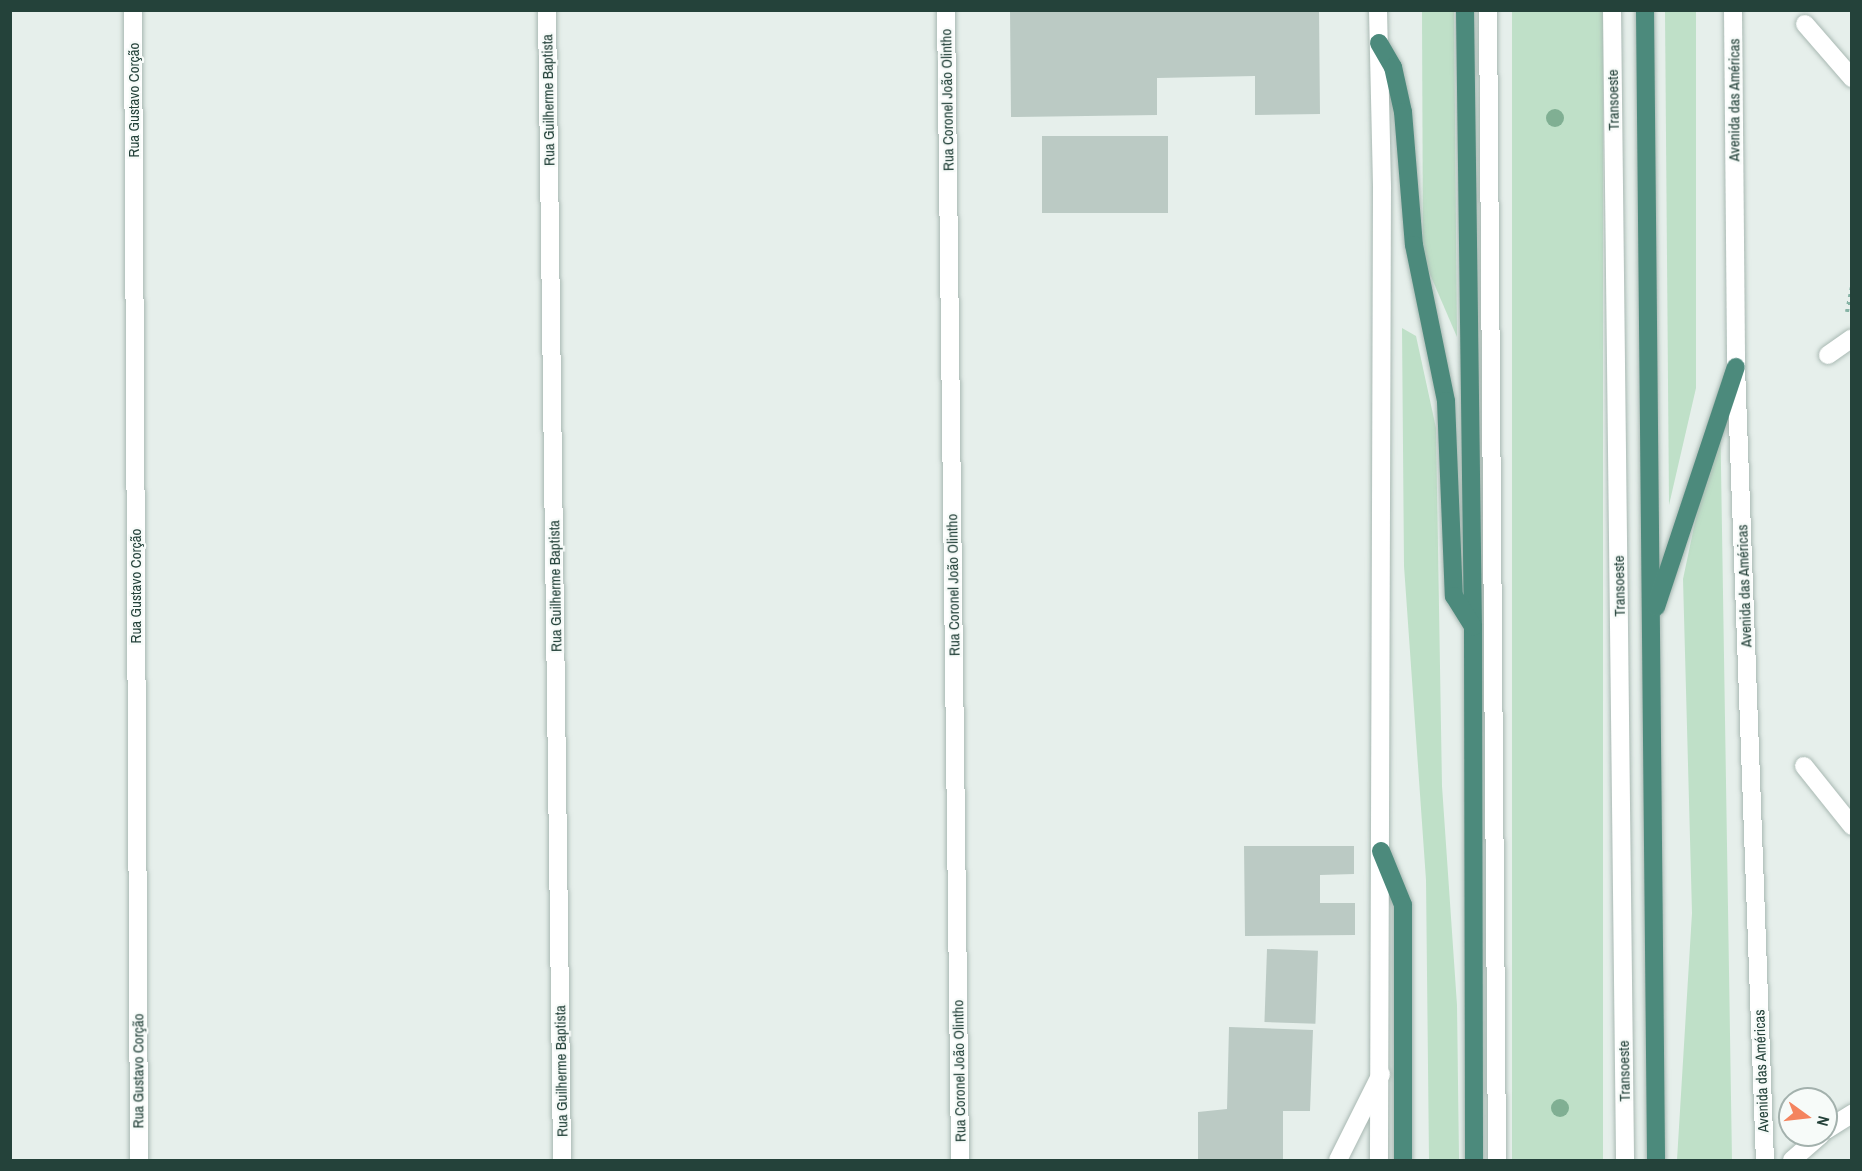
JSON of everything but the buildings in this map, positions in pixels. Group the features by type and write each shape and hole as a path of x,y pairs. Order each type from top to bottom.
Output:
{"highway":[{"path":"1465,10 1473,627 1474,1161"},
{"path":"1645,10 1656,1161"},
{"path":"1379,43 1394,67 1403,112 1414,245 1446,401 1455,596 1473,627"},
{"path":"1651,621 1736,367"},
{"path":"1381,851 1402,905 1402,1161"}],"street":[{"name":"Rua Gustavo Corção","path":"133,10 139,1161"},
{"name":"Rua Guilherme Baptista","path":"547,10 562,1161"},
{"name":"Rua Coronel João Olintho","path":"946,10 960,1161"},
{"path":"1378,10 1380,1161"},
{"path":"1488,10 1497,1161"},
{"name":"Transoeste","path":"1612,10 1625,1161"},
{"name":"Avenida das Américas","path":"1733,10 1736,367 1765,1161"},
{"path":"1805,24 1851,78"},
{"path":"1828,355 1851,338"},
{"path":"1804,766 1851,826"},
{"path":"1338,1161 1381,1072"},
{"path":"1838,1122 1851,1114"},
{"path":"1792,1161 1808,1147"}],"path":[{"path":"1851,287 1847,311 1851,318"}],"green space":[{"path":"1422,11 1454,11 1457,337 1423,258"},
{"path":"1512,11 1603,11 1603,1160 1512,1160"},
{"path":"1665,11 1696,11 1696,388 1669,505"},
{"path":"1402,328 1416,336 1436,428 1442,786 1457,1005 1459,1160 1429,1160 1426,880 1404,566"},
{"path":"1720,404 1732,1160 1677,1160 1692,913 1683,579"}]}
